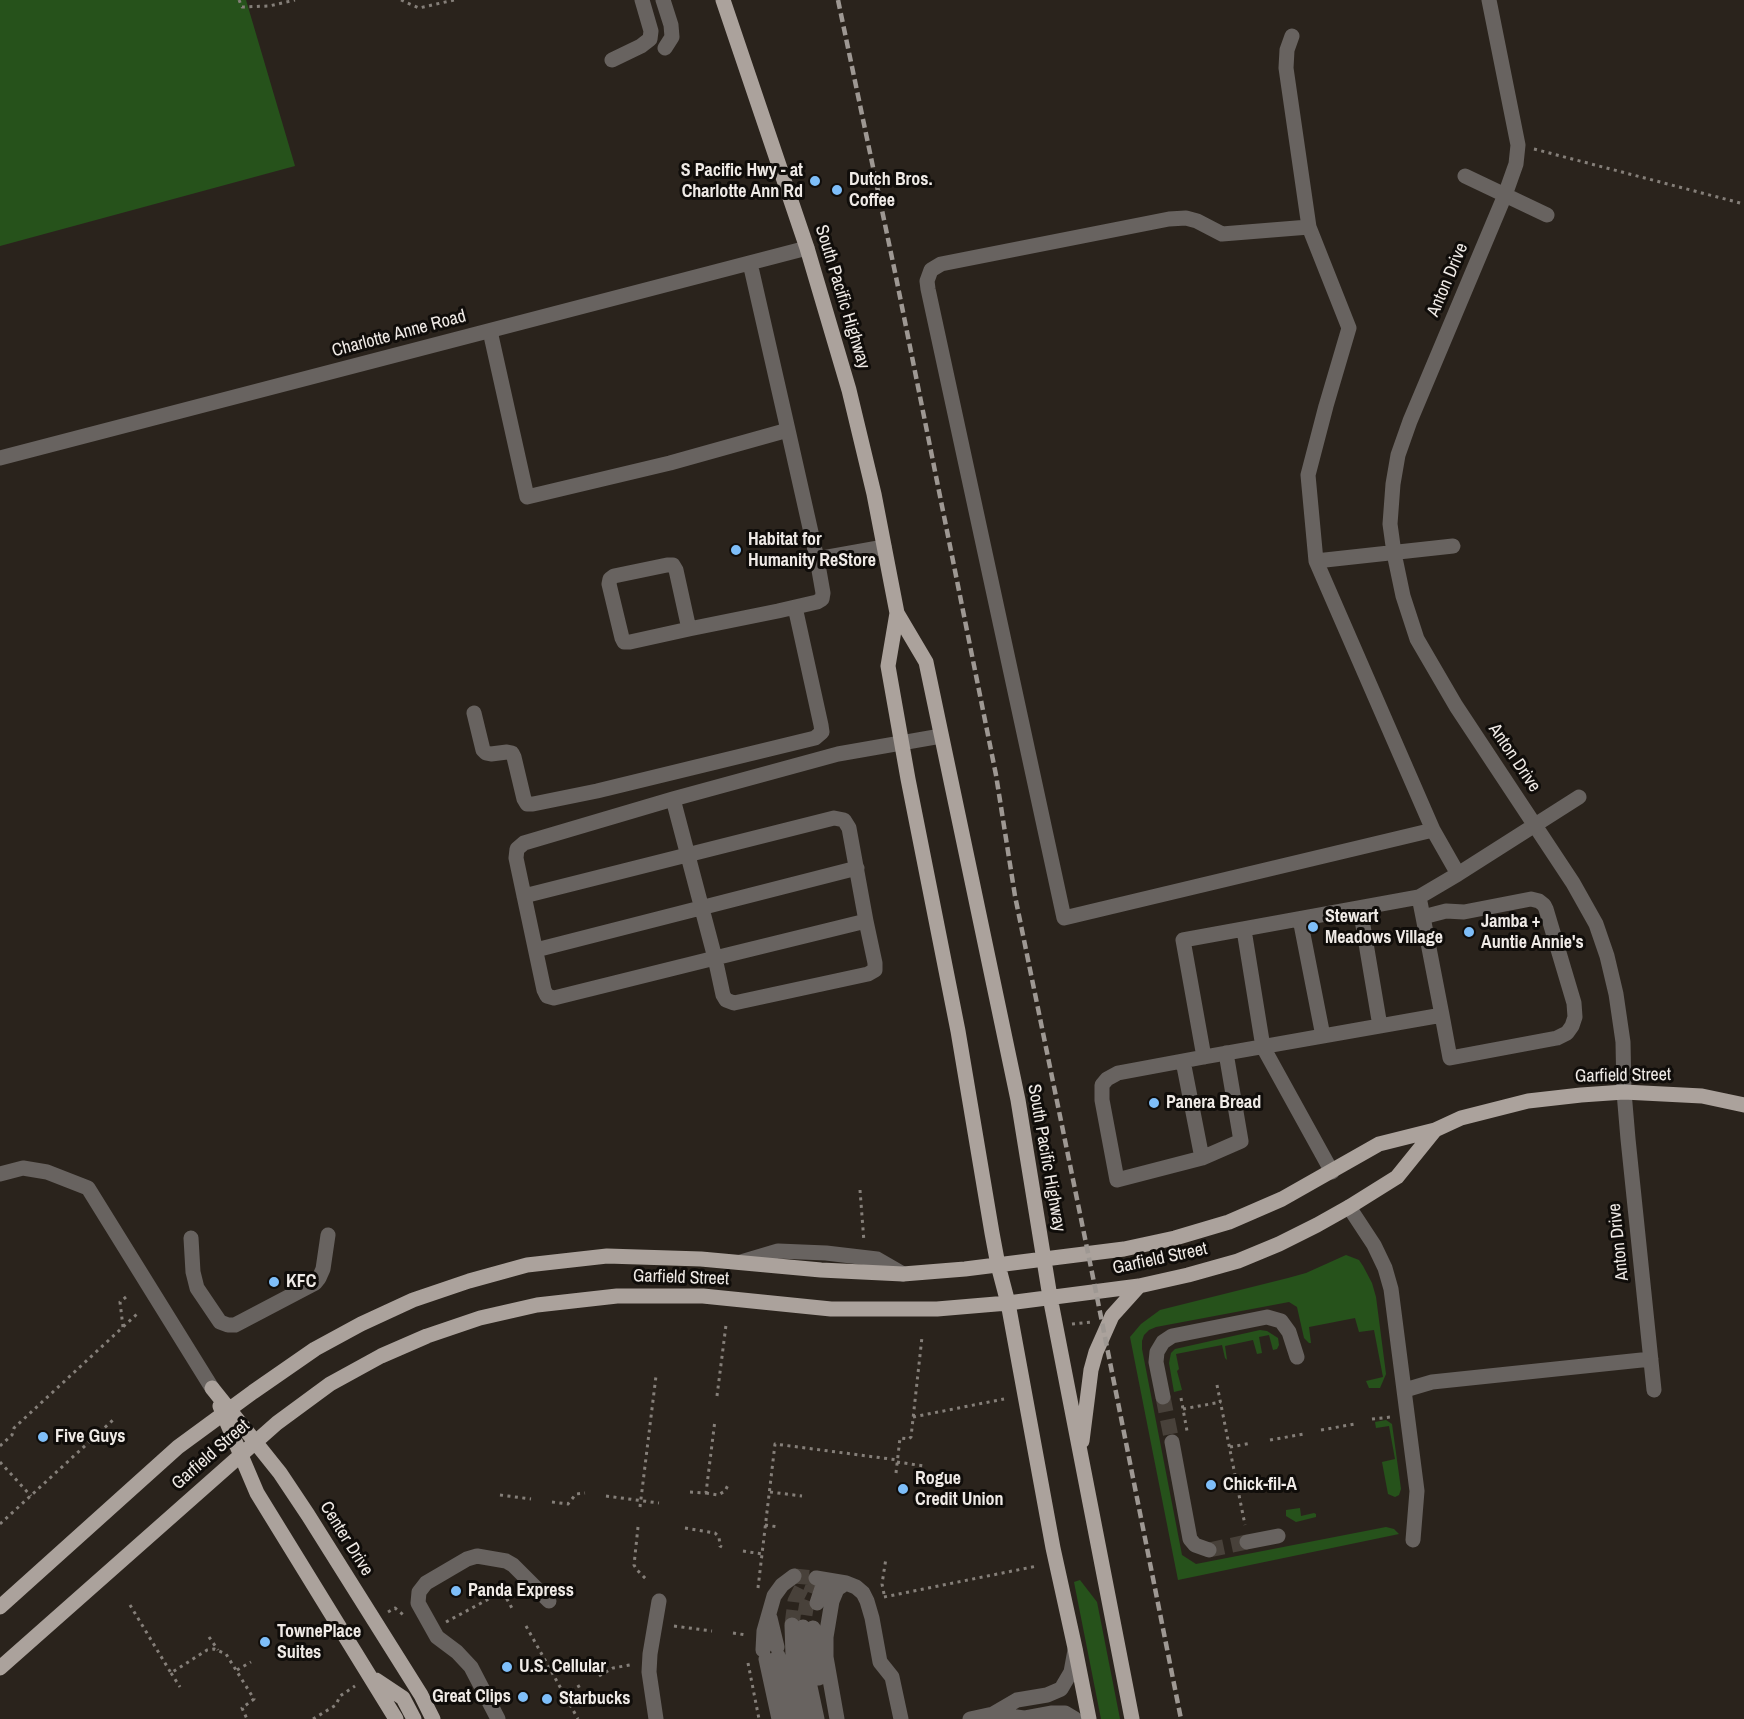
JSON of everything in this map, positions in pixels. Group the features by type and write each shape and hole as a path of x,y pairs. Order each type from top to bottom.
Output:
{"main road":[{"name":"South Pacific Highway","path":"723,0 807,248 849,390 897,613 926,662 1018,1100 1050,1298 1132,1719"},
{"name":"South Pacific Highway","path":"897,613 888,666 958,1031 998,1265 1008,1303 1053,1548 1089,1719"},
{"name":"Garfield Street","path":"0,1607 178,1447 315,1349 413,1300 469,1281 527,1265 607,1256 701,1259 821,1270 903,1274 1124,1249 1175,1238 1229,1222 1282,1199 1379,1144 1435,1130 1461,1118 1528,1101 1624,1092 1702,1096 1744,1105"},
{"name":"Garfield Street","path":"0,1668 255,1442 306,1400 381,1356 427,1336 480,1318 537,1305 617,1296 703,1296 831,1309 937,1309 1008,1303 1139,1286 1238,1261 1279,1244 1349,1207 1397,1177 1435,1130"},
{"path":"1080,1455 1091,1370 1096,1352 1112,1316 1139,1286"},
{"name":"Center Drive","path":"212,1388 226,1412 257,1493 396,1719"},
{"name":"Center Drive","path":"226,1412 255,1442 280,1473 421,1695 433,1719"},
{"path":"371,1676 403,1698 414,1719"}],"street":[{"path":"612,60 650,39 651,31 642,0"},
{"path":"663,0 672,36 665,48"},
{"name":"Anton Drive","path":"1489,0 1518,145 1516,164 1398,455 1390,517 1394,553 1403,596 1418,639 1456,706 1574,883 1596,924 1607,956 1616,994 1623,1042 1624,1092 1654,1390"},
{"path":"1292,36 1287,50 1286,68 1309,227 1349,328 1308,475 1316,561 1433,830 1458,874"},
{"path":"1465,176 1547,215"},
{"path":"1309,227 1222,234 1197,221 1186,218 1169,219 941,264 931,270 927,281 1064,918 1433,830"},
{"name":"Charlotte Anne Road","path":"0,458 807,248"},
{"path":"689,629 673,565 614,576 610,579 624,642 630,642 795,607 822,599 823,592 817,559 750,263"},
{"path":"490,331 527,497 670,463 788,430"},
{"path":"1316,561 1453,546"},
{"path":"817,559 884,547"},
{"path":"474,713 483,750 491,754 512,753 527,804 609,788 815,738 822,732 821,725 795,607"},
{"path":"866,921 554,998 547,996 544,990 516,858 517,849 524,843 838,754 941,736"},
{"path":"1204,1057 1183,940 1419,897 1579,797"},
{"path":"524,896 688,855 834,818 844,820 849,828 875,970 868,974 734,1003 726,1000 723,995 715,958 688,855 673,799"},
{"path":"536,950 857,868"},
{"path":"1419,897 1450,1058 1557,1038 1567,1033 1575,1017 1574,1003 1544,905 1531,899 1472,911 1446,911 1423,916"},
{"path":"1359,908 1380,1026"},
{"path":"1300,919 1323,1036"},
{"path":"1244,930 1263,1047 1332,1172"},
{"path":"1226,1053 1241,1141 1202,1158 1117,1180 1102,1100 1102,1085 1118,1072 1226,1053 1263,1047 1442,1015"},
{"path":"1183,1061 1202,1158"},
{"name":"Center Drive","path":"0,1174 23,1168 47,1172 88,1188 212,1388"},
{"path":"1349,1207 1374,1245 1385,1268 1391,1289 1417,1491 1413,1540"},
{"path":"191,1238 193,1272 197,1288 220,1322 235,1325 315,1283 322,1274 328,1235"},
{"path":"1163,1397 1156,1362 1157,1352 1163,1342 1172,1336 1267,1317 1281,1321 1289,1332 1298,1357"},
{"path":"1405,1390 1432,1382 1651,1359"},
{"path":"1172,1442 1190,1539 1195,1545 1209,1550"},
{"path":"1246,1534 1278,1536"},
{"path":"498,1719 471,1667 457,1652 437,1637 418,1603 419,1592 426,1583 467,1559 477,1556 506,1561 513,1565 549,1601"},
{"path":"779,1719 767,1654 769,1611 774,1596 782,1584 794,1576"},
{"path":"816,1578 856,1587 863,1593 867,1601 880,1662 892,1677 901,1719"},
{"path":"817,1603 822,1588 840,1582"},
{"path":"837,1719 826,1657 826,1638 832,1601 840,1582"},
{"path":"656,1719 649,1672 659,1600"},
{"path":"803,1627 793,1656 806,1719"},
{"path":"803,1627 803,1654 816,1719"},
{"path":"803,1627 815,1658 827,1719"},
{"path":"970,1719 993,1714 1017,1701 1047,1695 1061,1689 1071,1672 1075,1648"},
{"path":"767,1654 791,1719"},
{"path":"993,1714 1023,1718 1065,1713 1076,1719"}],"path":[{"path":"239,0 242,7 269,6 295,0"},
{"path":"401,0 419,8 454,0"},
{"path":"1518,145 1744,204"},
{"path":"860,1190 864,1250"},
{"path":"123,1327 120,1302 126,1297"},
{"path":"0,1446 12,1435 14,1428 137,1314"},
{"path":"1072,1324 1094,1323"},
{"path":"717,1396 726,1326"},
{"path":"896,1473 900,1438 909,1439 911,1437 922,1337"},
{"path":"640,1507 656,1376"},
{"path":"1217,1385 1246,1534"},
{"path":"1179,1393 1187,1431"},
{"path":"913,1417 1004,1399"},
{"path":"1183,1409 1221,1402"},
{"path":"1372,1419 1393,1416"},
{"path":"0,1524 113,1420"},
{"path":"706,1493 715,1420"},
{"path":"1321,1430 1355,1424"},
{"path":"1269,1440 1304,1434"},
{"path":"1230,1447 1252,1443"},
{"path":"758,1589 775,1444 924,1466"},
{"path":"0,1462 31,1496"},
{"path":"690,1492 718,1495 729,1483"},
{"path":"770,1492 802,1496"},
{"path":"552,1502 568,1504 576,1494 585,1493"},
{"path":"500,1495 531,1499"},
{"path":"606,1496 659,1503"},
{"path":"765,1525 778,1527"},
{"path":"638,1527 634,1564 646,1579"},
{"path":"685,1528 715,1533 722,1547"},
{"path":"743,1551 762,1554"},
{"path":"884,1597 1037,1566"},
{"path":"433,1629 518,1583"},
{"path":"503,1592 513,1610"},
{"path":"129,1605 180,1687"},
{"path":"388,1612 396,1608 411,1621"},
{"path":"526,1626 578,1719"},
{"path":"674,1626 712,1630"},
{"path":"733,1633 752,1636"},
{"path":"209,1637 218,1650"},
{"path":"171,1673 207,1650 218,1650 226,1654 254,1699 242,1708 247,1719"},
{"path":"759,1719 748,1665 767,1654"},
{"path":"237,1671 251,1662"},
{"path":"598,1676 613,1668 630,1665"},
{"path":"313,1719 336,1705 339,1695 357,1685"},
{"path":"564,1694 581,1685"}],"green space":[{"path":"0,0 246,0 295,166 0,246"},
{"path":"1346,1255 1359,1260 1372,1283 1376,1297 1386,1374 1380,1388 1369,1388 1366,1381 1383,1377 1374,1330 1359,1332 1355,1318 1309,1327 1311,1343 1309,1343 1304,1338 1297,1307 1289,1302 1156,1327 1144,1335 1142,1349 1182,1555 1196,1564 1386,1527 1394,1529 1399,1534 1178,1580 1130,1337 1141,1324 1160,1310 1306,1273"},
{"path":"1260,1330 1267,1331 1278,1338 1277,1349 1273,1350 1269,1335 1259,1337 1262,1353 1257,1354 1253,1340 1225,1346 1227,1360 1222,1345 1176,1354 1179,1369 1177,1371 1182,1390 1174,1392 1169,1363 1171,1353 1175,1349"},
{"path":"1386,1420 1392,1424 1401,1489 1399,1495 1395,1497 1388,1494 1382,1462 1395,1459 1389,1426 1376,1428 1375,1422"},
{"path":"1300,1508 1301,1516 1314,1513 1316,1517 1296,1522 1286,1516 1286,1510"},
{"path":"1080,1580 1097,1602 1120,1719 1101,1719 1074,1582"}],"tunnel":[{"path":"1163,1397 1172,1442"},
{"path":"1209,1550 1247,1542"},
{"path":"794,1576 816,1578 807,1602 803,1627"},
{"path":"792,1625 795,1601 807,1577"}],"railway":[{"path":"838,0 996,775 1015,896 1181,1719"}],"place":[{"name":"S Pacific Hwy - at Charlotte Ann Rd","path":"815,181"},
{"name":"Dutch Bros. Coffee","path":"837,190"},
{"name":"Habitat for Humanity ReStore","path":"736,550"},
{"name":"Stewart Meadows Village","path":"1313,927"},
{"name":"Jamba + Auntie Annie's","path":"1469,932"},
{"name":"Panera Bread","path":"1154,1103"},
{"name":"KFC","path":"274,1282"},
{"name":"Five Guys","path":"43,1437"},
{"name":"Chick-fil-A","path":"1211,1485"},
{"name":"Rogue Credit Union","path":"903,1489"},
{"name":"Panda Express","path":"456,1591"},
{"name":"TownePlace Suites","path":"265,1642"},
{"name":"U.S. Cellular","path":"507,1667"},
{"name":"Great Clips","path":"523,1697"},
{"name":"Starbucks","path":"547,1699"}]}
